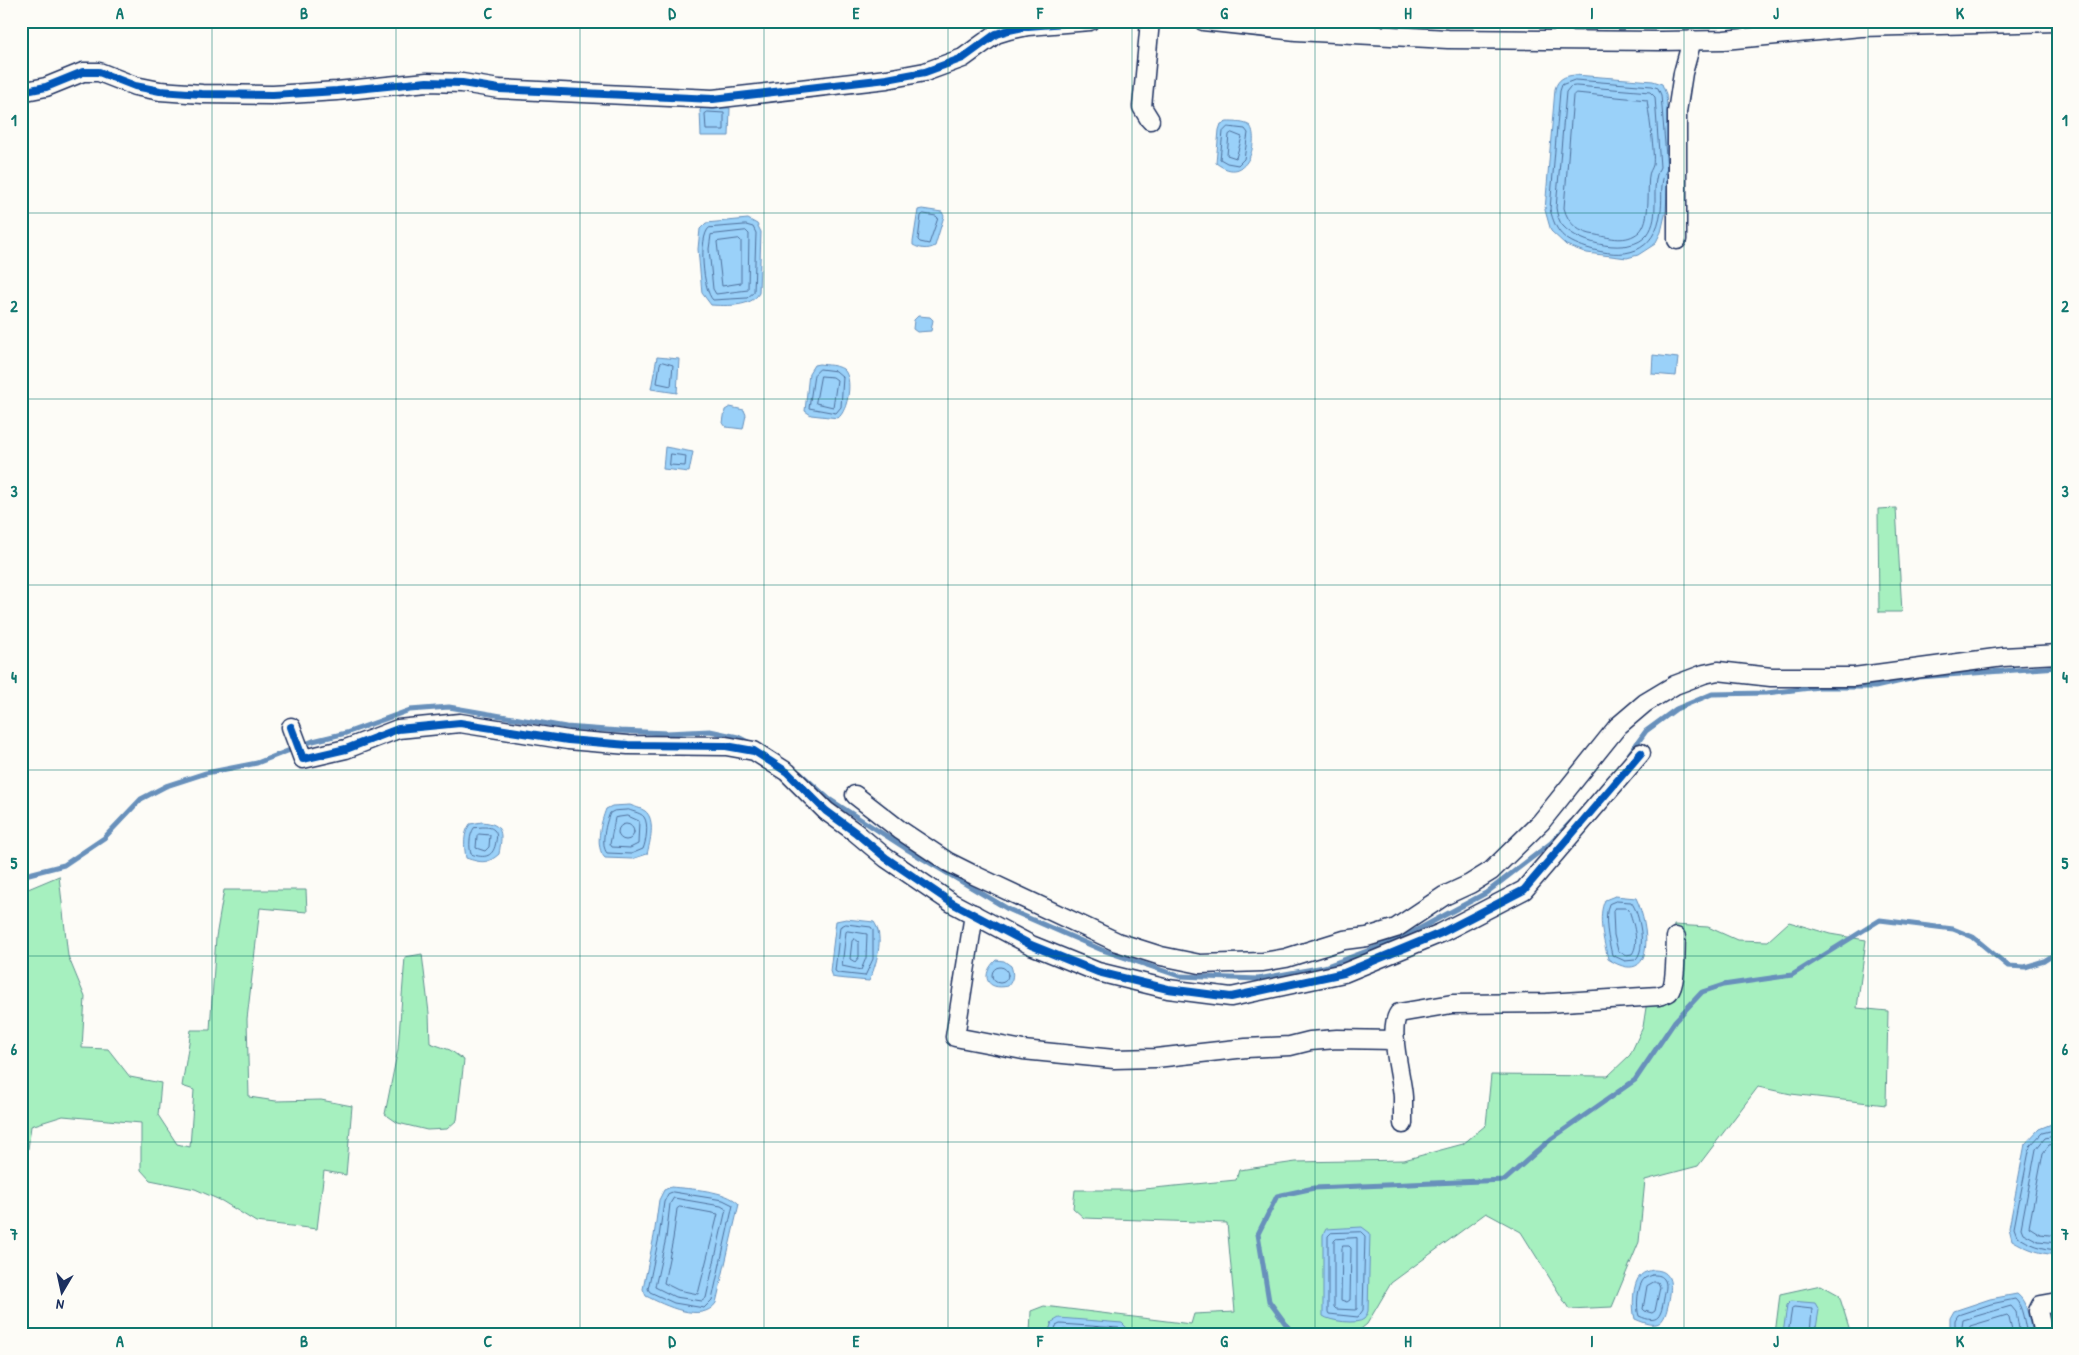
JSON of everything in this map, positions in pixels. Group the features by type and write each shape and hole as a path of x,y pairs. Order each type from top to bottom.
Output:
{"street":[{"path":"21,92 46,87 83,72 99,72 135,86 160,91 202,94 273,95 427,82 462,83 539,92 712,98 887,79 925,72 963,58 996,34 1028,26 1090,21"},
{"path":"1150,21 1142,108 1150,120"},
{"path":"1203,21 1244,23 1296,31 1448,39 1692,40 1724,40 1822,26 1861,27 2058,22"},
{"path":"1677,240 1679,150 1677,112 1683,73 1692,40"},
{"path":"855,795 900,830 948,862 1117,942 1161,956 1200,964 1263,962 1286,958 1344,940 1367,937 1396,928 1444,896 1470,884 1490,871 1541,822 1618,726 1645,702 1676,685 1704,674 1718,671 1771,677 1854,677 2003,657 2058,654"},
{"path":"296,740 303,759 346,749 398,729 460,723 568,740 628,745 726,746 754,751 787,772 826,810 886,858 952,903 1032,944 1098,972 1168,989 1231,997 1344,973 1441,933 1524,890 1641,753"},
{"path":"974,914 955,1037 1023,1050 1114,1059 1156,1058 1246,1048 1290,1046 1310,1041 1337,1039 1395,1040"},
{"path":"1403,1124 1403,1096 1395,1040 1396,1017 1399,1013 1452,1004 1547,1003 1666,994 1671,990 1674,981 1676,937"},
{"path":"2043,1334 2038,1311 2041,1305 2058,1302"}],"green space":[{"path":"1896,508 1902,612 1879,612 1878,509"},
{"path":"59,876 68,956 85,997 82,1048 108,1049 130,1077 161,1083 158,1115 177,1144 190,1147 194,1090 182,1086 191,1030 210,1030 216,937 224,890 306,890 307,912 260,908 247,1019 249,1097 276,1101 321,1100 352,1106 346,1175 324,1171 317,1229 256,1222 222,1201 195,1189 150,1180 141,1170 141,1123 63,1116 31,1126 28,1149 21,1148 21,892"},
{"path":"1789,922 1830,934 1866,940 1857,1008 1888,1011 1886,1105 1791,1094 1758,1087 1698,1166 1645,1180 1639,1242 1612,1307 1569,1309 1521,1232 1486,1213 1391,1283 1367,1324 1355,1334 1126,1334 1127,1328 1052,1322 1048,1334 1030,1334 1031,1311 1044,1306 1191,1324 1194,1314 1235,1312 1227,1223 1084,1218 1073,1208 1075,1190 1134,1190 1236,1180 1239,1170 1296,1162 1404,1160 1463,1144 1486,1125 1491,1075 1608,1076 1630,1055 1643,1027 1647,1001 1666,988 1674,925 1708,927 1737,940 1768,941"},
{"path":"422,954 429,1013 430,1043 450,1050 464,1060 457,1120 447,1129 427,1130 398,1123 385,1114 398,1049 405,957"},
{"path":"1821,1285 1839,1295 1851,1334 1775,1334 1780,1294"}],"water":[{"path":"1575,75 1653,81 1662,84 1666,94 1672,171 1668,177 1666,211 1661,232 1655,244 1638,255 1627,258 1587,253 1566,245 1551,231 1545,210 1555,89 1562,79"},
{"path":"703,107 730,108 729,136 701,136 700,110"},
{"path":"1227,122 1245,124 1250,126 1253,132 1252,149 1249,158 1237,170 1228,169 1216,163 1219,130 1221,124"},
{"path":"918,210 942,212 944,216 935,246 930,248 921,248 913,245"},
{"path":"748,219 757,224 761,232 759,293 751,301 738,305 711,305 702,293 698,249 700,229 706,223"},
{"path":"918,316 930,317 933,320 931,331 917,332 913,329 914,320"},
{"path":"1653,355 1678,358 1676,376 1652,374"},
{"path":"657,357 679,359 677,393 651,389"},
{"path":"814,365 838,367 846,373 849,386 847,402 845,409 838,418 811,415 805,411 809,373"},
{"path":"730,407 744,410 746,415 743,429 726,427 723,423 725,410"},
{"path":"665,447 693,452 689,472 663,469"},
{"path":"630,805 645,811 650,820 650,844 647,854 632,859 605,858 599,841 606,809 612,806"},
{"path":"482,822 495,825 501,836 499,854 491,860 484,862 466,858 465,845 465,836 470,824"},
{"path":"1615,896 1636,898 1641,909 1646,937 1645,950 1642,960 1635,966 1624,966 1608,959 1601,921 1605,900"},
{"path":"846,919 874,922 877,928 879,935 878,951 869,981 832,977 830,971 836,921"},
{"path":"996,960 1004,961 1011,966 1012,977 1008,986 995,986 990,984 988,980 988,971"},
{"path":"2054,1123 2058,1124 2058,1254 2056,1255 2038,1252 2017,1243 2012,1240 2009,1228 2025,1144 2039,1129"},
{"path":"671,1187 717,1193 733,1199 739,1204 716,1303 710,1309 702,1312 683,1311 672,1308 646,1296 643,1289 659,1200 664,1190"},
{"path":"1362,1227 1370,1233 1367,1314 1364,1319 1356,1322 1344,1322 1326,1318 1323,1316 1323,1235 1326,1229"},
{"path":"1653,1270 1664,1272 1669,1278 1671,1287 1665,1316 1659,1323 1649,1324 1635,1319 1633,1309 1634,1289 1641,1275"},
{"path":"2017,1294 2021,1297 2026,1307 2032,1334 1950,1334 1950,1318 1954,1311 1990,1299"},
{"path":"1791,1301 1815,1303 1819,1310 1815,1334 1783,1334 1787,1305"},
{"path":"1059,1318 1122,1323 1127,1328 1126,1334 1048,1334 1052,1322"}],"waterway":[{"path":"1630,753 1646,731 1676,709 1712,694 1767,693 1819,687 1875,687 1919,677 2058,667"},
{"path":"21,876 64,865 104,838 141,799 166,786 206,773 257,763 313,741 346,733 410,710 449,707 566,727 620,731 667,733 710,731 738,737 750,743"},
{"path":"800,773 829,799 905,848 1008,909 1102,950 1179,976 1258,979 1324,967 1402,938 1486,893 1551,843 1571,822"},
{"path":"1293,1334 1269,1301 1258,1234 1277,1196 1314,1188 1505,1180 1551,1139 1635,1080 1675,1021 1702,992 1723,985 1792,975 1880,920 1953,929 1973,937 2008,966 2025,967 2044,961 2058,952"}],"cycle path":[{"path":"21,92 46,87 83,72 99,72 135,86 160,91 202,94 273,95 427,82 462,83 499,89 713,99 887,79 925,72 963,58 996,34 1028,26 1090,21"},
{"path":"291,727 303,759 346,749 398,729 460,723 568,740 628,745 726,746 754,751 787,772 826,811 886,858 952,903 1031,945 1098,972 1168,989 1231,997 1344,973 1441,933 1524,890 1641,753"}]}
